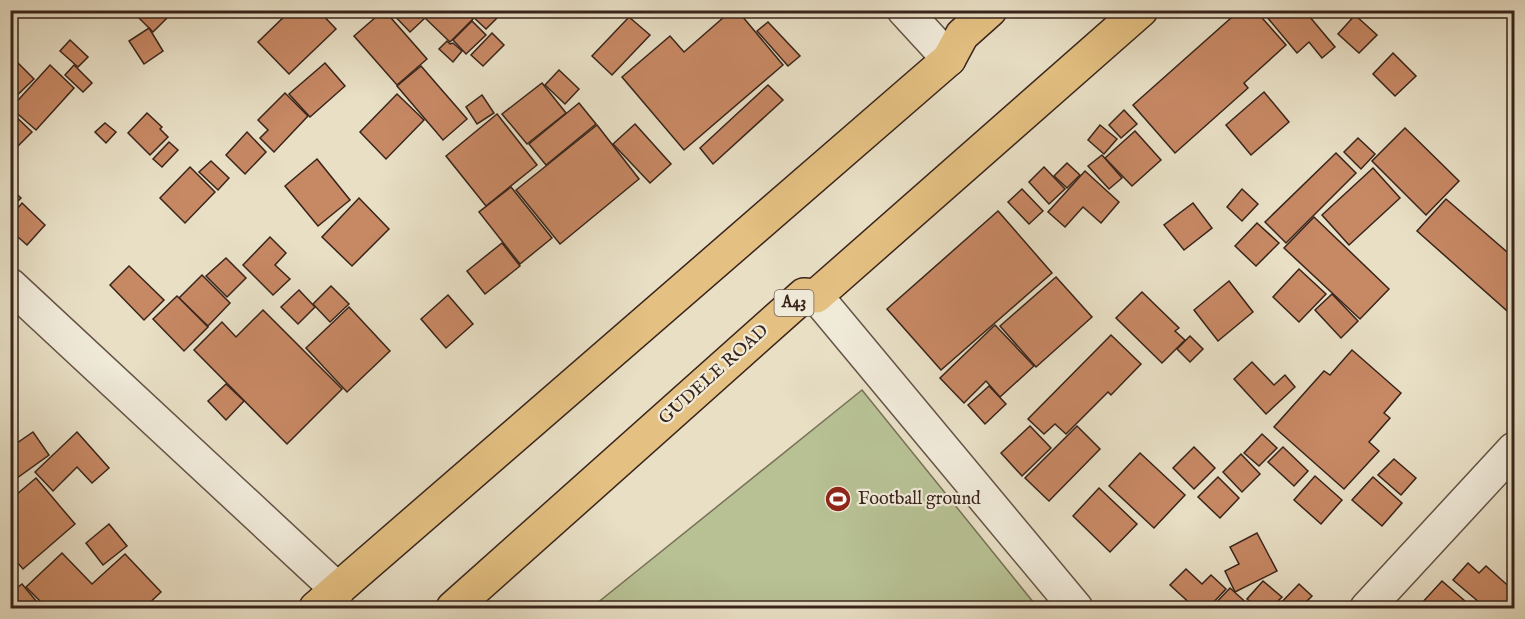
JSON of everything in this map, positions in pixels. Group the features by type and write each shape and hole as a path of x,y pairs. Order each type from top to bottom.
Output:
{"highway":[{"path":"327,599 949,60 962,35 990,10"},
{"name":"GUDELE ROAD","path":"453,609 804,295 816,296 1141,10"}],"street":[{"path":"904,10 949,60"},
{"path":"10,285 327,599"},
{"path":"816,296 1076,609"},
{"path":"1367,609 1515,448"}],"green space":[{"name":"Football ground","path":"862,390 1038,608 591,608"}],"building":[{"path":"140,10 175,10 153,32 136,15"},
{"path":"291,10 318,10 336,29 289,74 258,42"},
{"path":"384,10 427,59 397,85 354,36"},
{"path":"389,10 464,10 473,19 450,42 425,18 410,32"},
{"path":"470,10 489,10 497,18 486,29 468,12"},
{"path":"732,10 737,10 783,65 684,150 622,77 670,36 684,52"},
{"path":"1240,10 1255,10 1286,45 1244,83 1248,88 1175,153 1133,105"},
{"path":"1275,10 1304,10 1335,47 1322,58 1309,42 1297,53 1267,17"},
{"path":"1355,15 1377,35 1359,53 1338,34"},
{"path":"629,17 650,35 612,75 592,56"},
{"path":"472,21 486,35 466,54 453,40"},
{"path":"768,22 800,56 788,66 757,31"},
{"path":"149,28 163,51 144,64 129,41"},
{"path":"492,33 504,45 483,66 471,55"},
{"path":"70,40 88,57 78,67 60,51"},
{"path":"447,41 462,51 453,62 439,49"},
{"path":"1393,53 1416,76 1395,96 1373,74"},
{"path":"12,57 34,79 10,102 10,58"},
{"path":"325,63 345,86 310,117 289,94"},
{"path":"50,65 74,88 36,130 11,108"},
{"path":"74,65 92,83 83,92 65,75"},
{"path":"421,66 467,119 443,140 397,86"},
{"path":"559,70 579,89 565,104 545,85"},
{"path":"542,83 566,113 527,144 502,114"},
{"path":"768,85 783,100 713,164 700,148"},
{"path":"1264,92 1289,122 1251,155 1226,125"},
{"path":"285,93 308,116 274,152 260,138 268,130 258,120"},
{"path":"397,94 424,120 386,159 360,132"},
{"path":"482,95 494,113 477,124 466,107"},
{"path":"579,103 596,124 546,165 529,144"},
{"path":"1124,110 1137,124 1121,138 1109,125"},
{"path":"10,113 32,132 10,154"},
{"path":"147,113 162,127 160,129 168,137 150,155 128,133"},
{"path":"497,114 537,165 486,206 446,156"},
{"path":"105,123 116,132 106,143 95,132"},
{"path":"635,124 671,164 650,183 613,144"},
{"path":"597,125 639,179 560,244 516,190"},
{"path":"1100,125 1117,139 1104,154 1088,140"},
{"path":"1405,128 1459,181 1426,215 1372,161"},
{"path":"1135,131 1161,160 1132,186 1105,158"},
{"path":"247,132 266,152 245,174 226,155"},
{"path":"1358,138 1375,154 1361,169 1344,152"},
{"path":"169,142 178,150 162,167 153,159"},
{"path":"1336,153 1356,173 1286,243 1265,222"},
{"path":"1102,155 1122,178 1109,189 1088,166"},
{"path":"317,159 350,200 318,226 285,186"},
{"path":"211,161 229,178 218,190 199,172"},
{"path":"1067,163 1080,175 1067,188 1054,176"},
{"path":"190,167 215,192 185,223 160,198"},
{"path":"1044,167 1065,189 1049,204 1029,182"},
{"path":"1373,168 1400,198 1349,245 1322,215"},
{"path":"1085,171 1119,202 1101,223 1083,207 1065,227 1048,212"},
{"path":"511,187 552,238 520,264 479,212"},
{"path":"10,188 21,198 10,209"},
{"path":"1022,189 1043,211 1029,224 1008,202"},
{"path":"1242,189 1258,204 1242,221 1227,207"},
{"path":"359,198 389,229 352,266 322,237"},
{"path":"1446,199 1514,258 1514,317 1417,231"},
{"path":"22,203 45,225 27,245 10,230 10,211 13,214"},
{"path":"1193,203 1212,228 1184,250 1164,225"},
{"path":"998,211 1052,273 941,370 887,309"},
{"path":"1314,217 1389,289 1360,319 1284,248"},
{"path":"1257,223 1279,243 1256,266 1235,246"},
{"path":"270,237 286,253 275,265 290,279 273,295 243,265"},
{"path":"502,243 520,266 485,294 467,271"},
{"path":"226,258 246,278 227,297 206,276"},
{"path":"129,266 164,300 144,320 110,285"},
{"path":"1299,269 1326,294 1299,322 1273,297"},
{"path":"202,275 230,303 208,326 179,298"},
{"path":"1056,277 1092,317 1036,367 1000,326"},
{"path":"1229,281 1253,312 1218,341 1194,310"},
{"path":"331,286 349,304 330,322 313,304"},
{"path":"299,290 315,307 298,324 281,307"},
{"path":"1142,292 1179,328 1175,331 1185,340 1162,363 1116,318"},
{"path":"1332,294 1358,321 1341,338 1315,310"},
{"path":"448,295 473,324 446,348 421,319"},
{"path":"177,296 208,327 184,351 153,319"},
{"path":"349,307 390,351 347,392 306,348"},
{"path":"263,310 342,389 287,444 194,350 222,322 236,337"},
{"path":"995,325 1034,366 1000,397 986,381 964,403 940,378"},
{"path":"1111,335 1141,364 1111,395 1108,392 1066,434 1055,424 1044,434 1028,419"},
{"path":"1190,336 1203,349 1190,362 1177,349"},
{"path":"1352,350 1401,393 1384,413 1390,418 1369,442 1379,451 1344,489 1274,427 1324,371 1330,375"},
{"path":"1252,362 1274,385 1285,375 1295,387 1266,414 1234,379"},
{"path":"226,384 244,401 226,420 208,401"},
{"path":"989,386 1006,404 985,424 968,405"},
{"path":"1030,426 1051,448 1022,476 1001,453"},
{"path":"1077,426 1100,449 1049,501 1025,478"},
{"path":"33,432 49,455 10,483 10,448"},
{"path":"77,432 109,468 92,483 77,467 53,491 35,472"},
{"path":"1262,434 1277,448 1259,466 1244,453"},
{"path":"1194,447 1215,468 1194,489 1173,468"},
{"path":"1283,447 1308,471 1294,486 1268,462"},
{"path":"1140,453 1185,495 1154,528 1109,486"},
{"path":"1241,454 1260,474 1242,492 1223,472"},
{"path":"1394,459 1416,478 1401,495 1378,475"},
{"path":"1315,476 1342,500 1321,524 1294,500"},
{"path":"1218,477 1239,498 1220,518 1198,497"},
{"path":"1373,477 1402,503 1382,526 1352,500"},
{"path":"36,478 75,524 23,569 10,554 10,500"},
{"path":"1099,488 1137,524 1110,552 1073,516"},
{"path":"109,524 127,546 103,565 86,543"},
{"path":"1257,533 1277,571 1235,592 1225,571 1239,564 1230,547"},
{"path":"62,553 92,584 125,554 161,592 144,608 47,608 26,587"},
{"path":"1468,563 1479,573 1486,566 1514,591 1514,608 1486,608 1453,580"},
{"path":"1186,569 1202,584 1211,575 1226,589 1208,608 1195,608 1170,585"},
{"path":"1263,581 1282,597 1271,608 1258,608 1247,599"},
{"path":"1442,581 1473,608 1425,608 1420,605"},
{"path":"22,584 42,608 10,608 10,593"},
{"path":"1299,584 1312,596 1300,608 1276,608"},
{"path":"1230,588 1252,608 1211,608"}],"place":[{"name":"Football ground","path":"838,499"}]}
